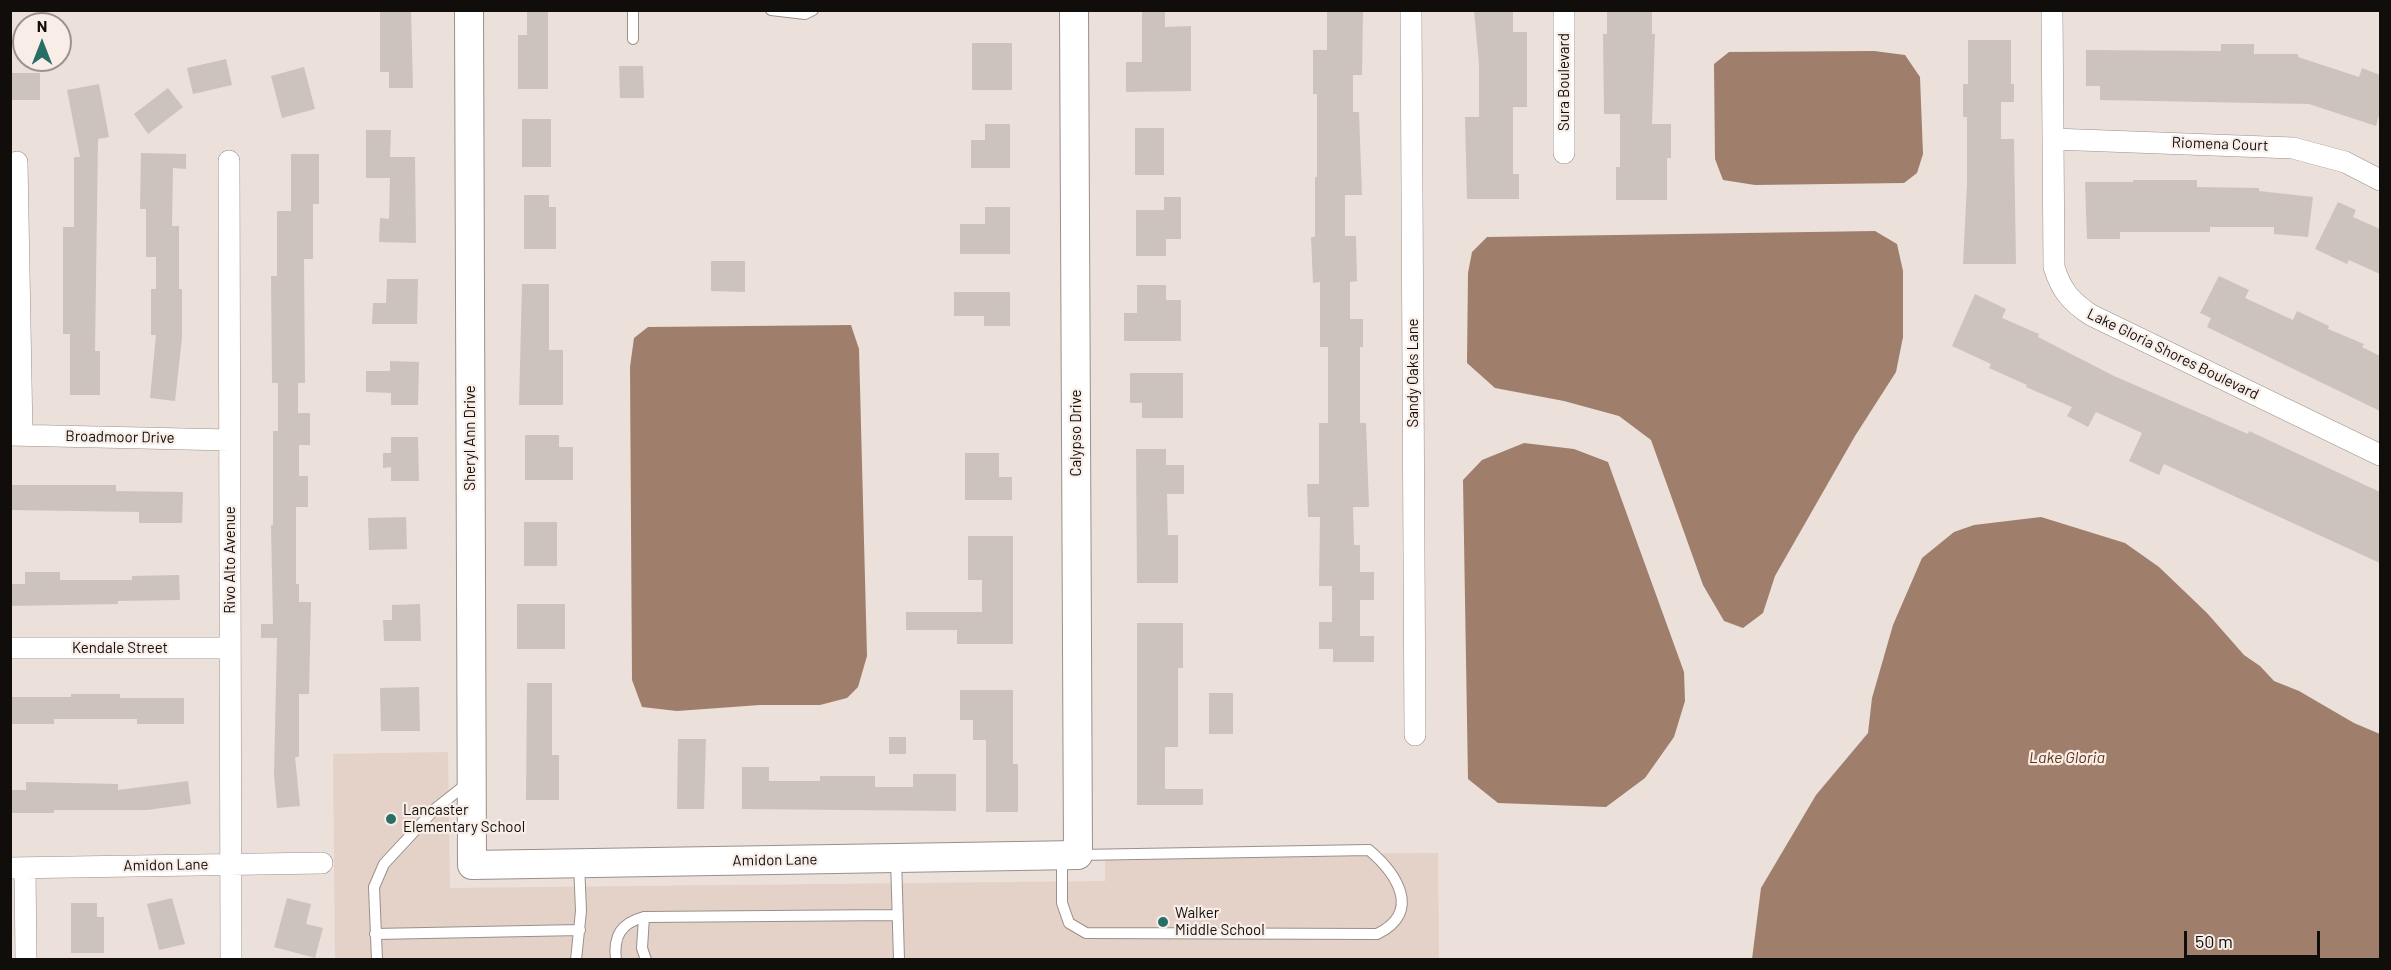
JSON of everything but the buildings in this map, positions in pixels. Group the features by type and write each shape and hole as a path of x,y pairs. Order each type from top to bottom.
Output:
{"street":[{"name":"Sheryl Ann Drive","path":"469,10 472,865"},
{"name":"Calypso Drive","path":"1070,855 1074,10"},
{"name":"Sandy Oaks Lane","path":"1412,10 1415,735"},
{"name":"Sura Boulevard","path":"1564,10 1564,153"},
{"name":"Lake Gloria Shores Boulevard","path":"2052,10 2054,267 2065,293 2075,304 2091,315 2380,455"},
{"name":"Riomena Court","path":"2054,139 2294,148 2344,162 2380,180"},
{"name":"Rivo Alto Avenue","path":"229,161 231,960"},
{"path":"16,435 17,162"},
{"name":"Broadmoor Drive","path":"16,435 229,440"},
{"name":"Kendale Street","path":"10,648 230,648"},
{"name":"Amidon Lane","path":"472,865 1070,855"},
{"name":"Amidon Lane","path":"18,868 322,863"},
{"path":"18,868 26,960"}],"lane":[{"path":"633,10 633,39"},
{"path":"771,10 805,14 813,10"},
{"path":"377,960 374,887 384,864 435,809 471,780"},
{"path":"1369,850 1394,875 1400,892 1399,915 1389,928 1377,933 1086,933 1069,923 1062,903 1070,855 1369,850"},
{"path":"894,960 899,959 896,858"},
{"path":"576,960 580,930 579,863"},
{"path":"616,960 617,939 621,930 629,921 644,916 896,915"},
{"path":"644,916 642,948 646,960"},
{"path":"375,933 580,930"}],"shaded area":[{"path":"448,752 450,888 1105,881 1105,855 1438,853 1439,959 335,959 333,754"}],"water":[{"path":"1874,51 1905,55 1920,77 1923,154 1917,173 1904,183 1755,185 1723,180 1715,159 1714,64 1729,52"},
{"path":"1875,231 1897,244 1903,271 1903,337 1896,372 1855,436 1775,576 1763,613 1743,628 1724,621 1703,585 1651,440 1619,416 1564,401 1495,388 1467,363 1468,273 1472,252 1487,237"},
{"path":"851,325 859,349 867,656 858,687 847,698 820,705 760,705 677,711 642,707 632,680 630,367 634,338 648,327"},
{"path":"1524,443 1574,449 1608,462 1684,672 1685,701 1674,737 1645,778 1606,807 1498,803 1468,779 1463,480 1482,460"},
{"name":"Lake Gloria","path":"2041,517 2125,543 2159,567 2207,613 2244,655 2260,666 2274,681 2299,691 2354,723 2380,734 2380,959 1752,959 1761,888 1816,795 1868,733 1872,698 1893,625 1922,558 1954,532 1974,525"}],"place":[{"name":"Lancaster Elementary School","path":"391,819"},
{"name":"Walker Middle School","path":"1163,922"}]}
